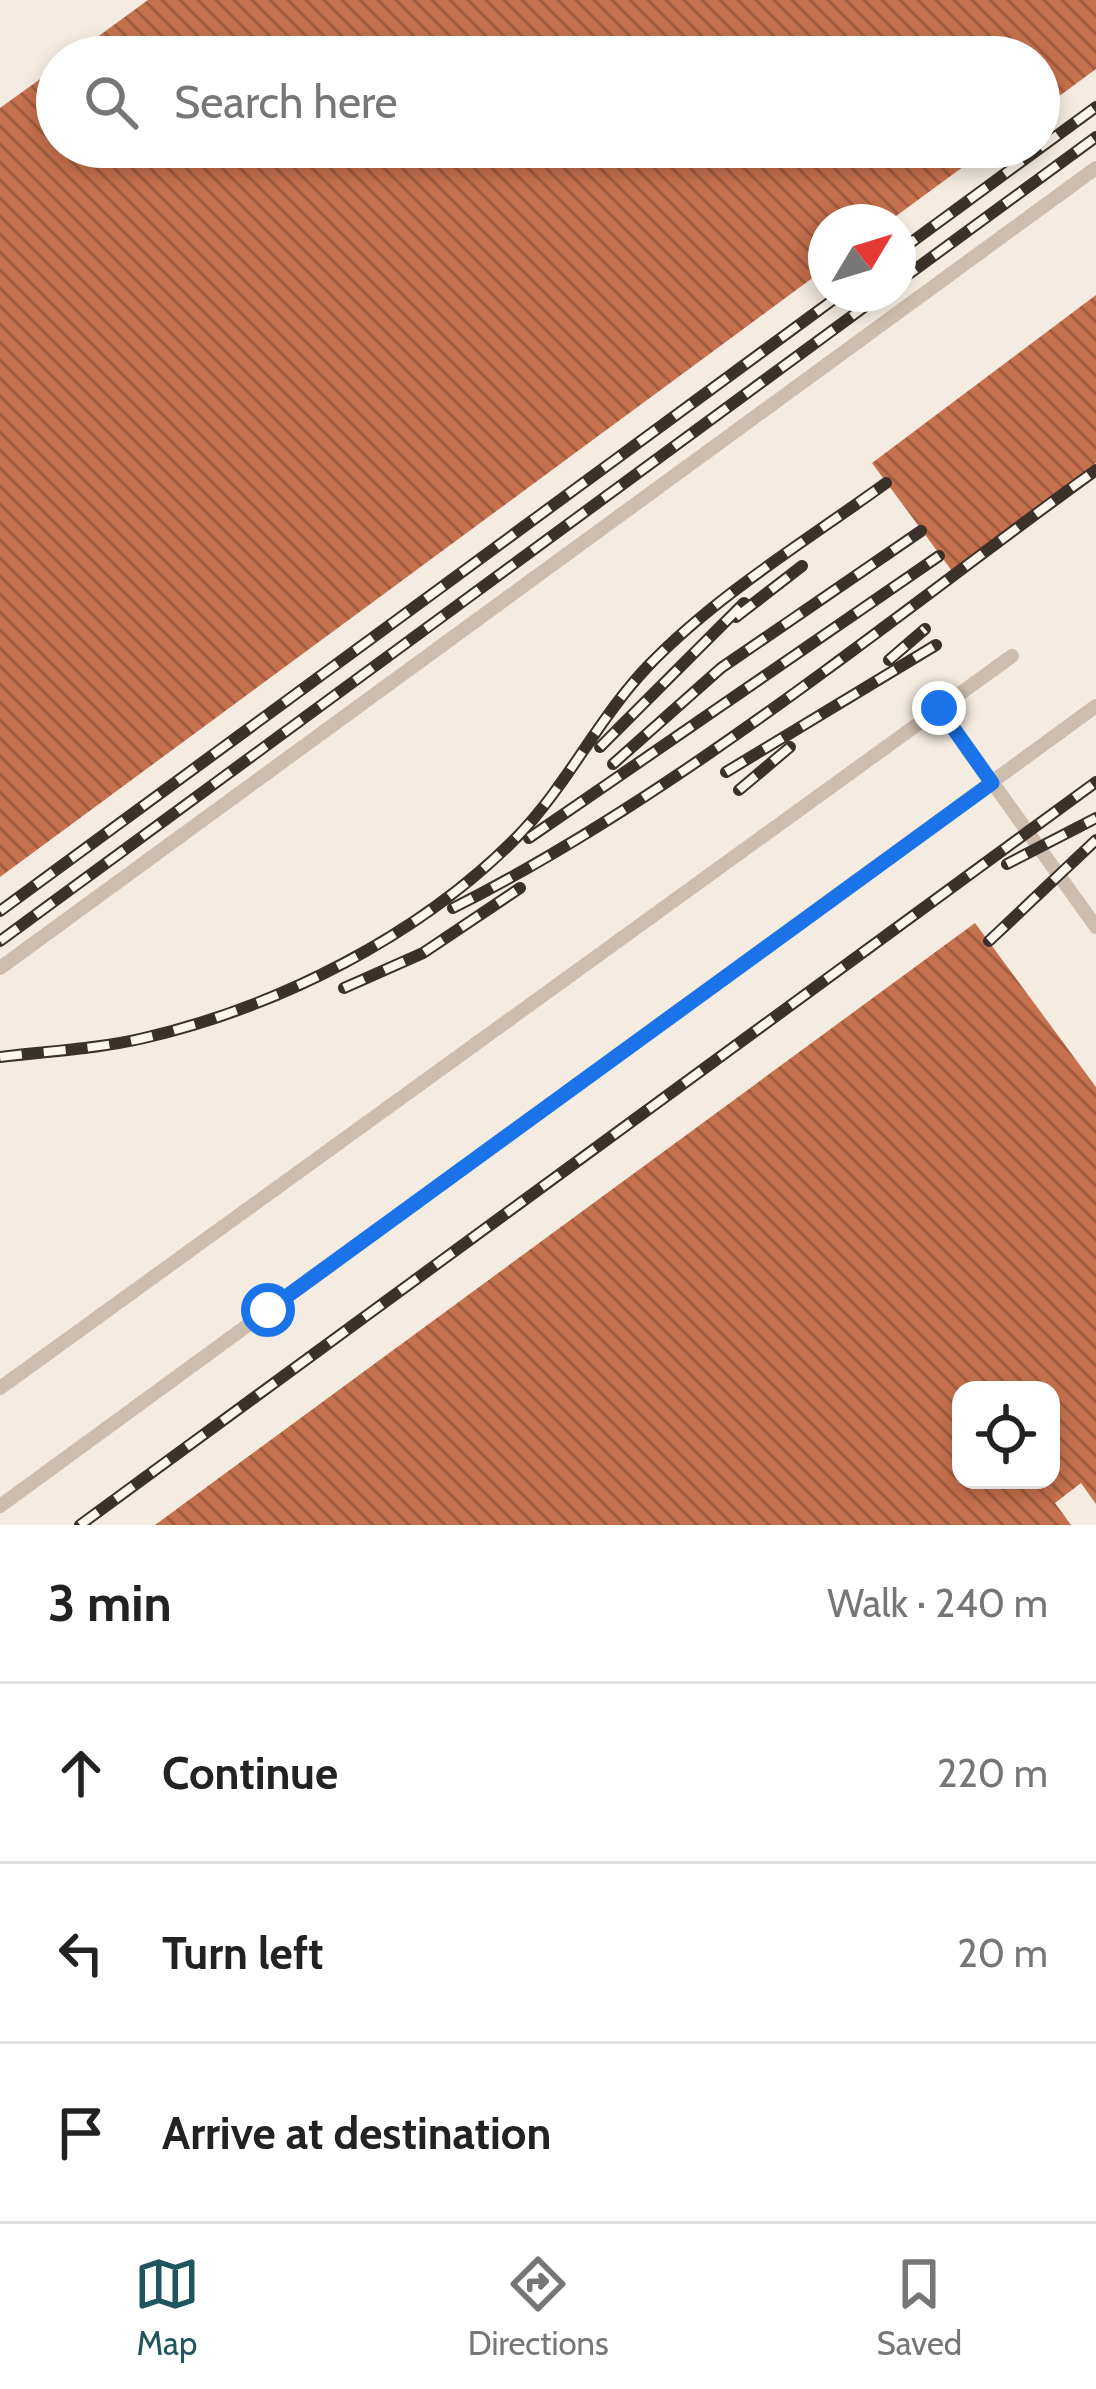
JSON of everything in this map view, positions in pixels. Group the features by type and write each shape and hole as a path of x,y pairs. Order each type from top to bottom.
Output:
{"lane":[{"path":"0,968 1096,168"},
{"path":"0,1388 1012,656"},
{"path":"0,1506 1096,706"},
{"path":"939,708 1096,927"}],"building":[{"path":"148,0 1096,0 1096,69 1060,96 1060,36 99,36"},
{"path":"36,82 36,168 961,168 912,204 808,204 808,281 0,877 0,108"},
{"path":"1096,295 1096,463 952,571 872,463"},
{"path":"975,923 1096,1087 1096,1504 1081,1483 1055,1503 1071,1525 155,1525"}],"railway":[{"path":"1060,133 1096,107"},
{"path":"1060,163 1096,137"},
{"path":"916,239 1013,168"},
{"path":"916,269 1054,168"},
{"path":"0,911 816,312"},
{"path":"0,941 857,312"},
{"path":"453,908 537,863 701,759 1096,470"},
{"path":"0,1057 108,1045 194,1025 295,987 391,936 436,906 516,838 614,707 676,639 733,592 886,483"},
{"path":"613,764 721,668 921,531"},
{"path":"529,838 939,556"},
{"path":"736,617 802,566"},
{"path":"600,747 744,603"},
{"path":"889,660 925,629"},
{"path":"726,772 936,645"},
{"path":"739,790 790,747"},
{"path":"80,1525 1096,782"},
{"path":"1007,864 1096,818"},
{"path":"989,941 1096,840"},
{"path":"344,988 423,953 520,888"}],"route":[{"path":"268,1310 992,783 939,708"}]}
